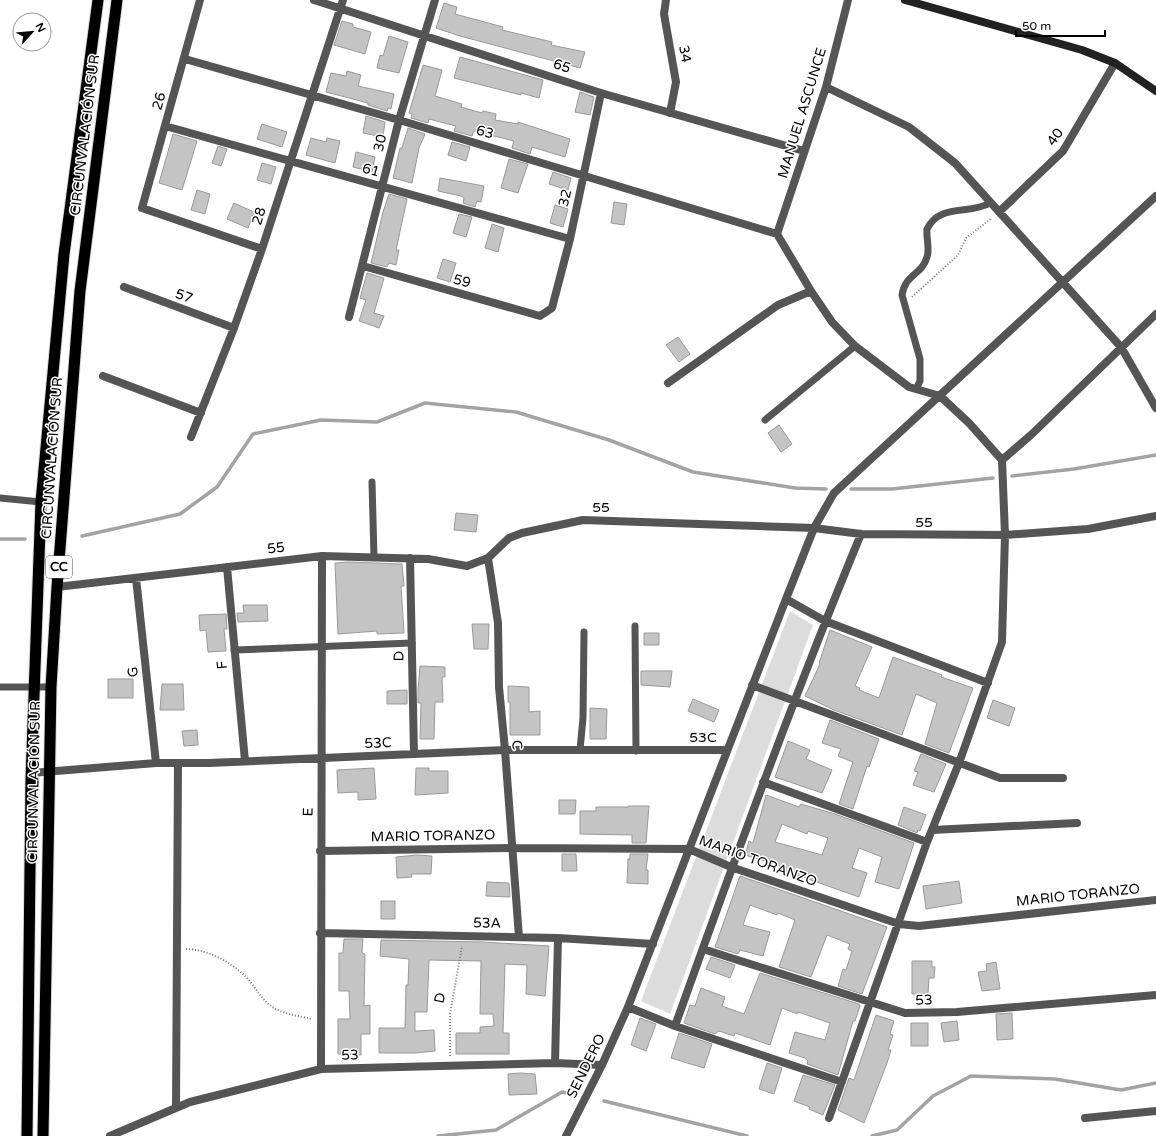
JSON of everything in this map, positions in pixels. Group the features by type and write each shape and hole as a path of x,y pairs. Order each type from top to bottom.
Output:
{"highway":[{"name":"CIRCUNVALACIÓN SUR","path":"27,1136 31,773 41,502 64,254 98,0"},
{"name":"CIRCUNVALACIÓN SUR","path":"43,1136 51,686 57,587 80,291 118,0"}],"main road":[{"path":"905,0 1082,50 1115,63 1156,91"}],"street":[{"name":"26","path":"200,0 185,59 142,208 262,249"},
{"name":"65","path":"314,0 341,4 423,35 601,92 804,152"},
{"name":"30","path":"349,317 399,120 434,0"},
{"name":"34","path":"666,0 664,14 676,82 670,113"},
{"name":"MANUEL ASCUNCE","path":"777,234 826,87 848,0"},
{"name":"28","path":"191,437 234,328 262,249 341,4"},
{"name":"63","path":"185,59 399,120 777,234"},
{"name":"40","path":"998,212 1064,151 1115,63"},
{"path":"826,87 909,127 955,163 1121,348 1156,408"},
{"name":"32","path":"552,308 570,239 601,92"},
{"name":"61","path":"165,126 570,239"},
{"name":"SENDERO","path":"566,1136 602,1065 628,1007 814,528 834,493 1156,196"},
{"path":"777,234 811,291 832,322 855,346 909,387 940,396 969,423 1002,460 1005,535 1002,642 959,763 927,842 830,1118"},
{"name":"59","path":"363,266 540,316 552,308"},
{"name":"57","path":"124,287 234,328"},
{"path":"668,382 778,305 811,291"},
{"path":"1002,460 1032,434 1156,314"},
{"path":"103,376 201,413"},
{"name":"55","path":"57,587 322,556 428,559 467,566 488,558 509,538 522,533 583,520 814,528 861,534 1005,535 1088,529 1156,516"},
{"path":"675,1026 731,867 763,782 825,621 861,534"},
{"name":"E","path":"321,1069 320,645 322,556"},
{"name":"D","path":"410,558 414,754"},
{"name":"C","path":"488,558 498,623 499,687 513,848 518,937"},
{"name":"F","path":"227,567 245,760"},
{"name":"G","path":"136,578 156,763"},
{"path":"786,599 825,621 988,683"},
{"path":"752,686 1000,778 1063,778"},
{"name":"53C","path":"31,773 156,763 505,750 727,750"},
{"path":"176,1108 178,763"},
{"path":"763,782 927,842"},
{"path":"932,830 1077,823"},
{"name":"MARIO TORANZO","path":"320,851 513,848 689,849 731,867 899,924 926,925 1156,900"},
{"name":"53A","path":"320,932 558,938 653,944"},
{"path":"555,1063 558,938"},
{"name":"53","path":"703,948 905,1013 957,1012 1156,996"},
{"path":"628,1007 675,1026 842,1082"},
{"name":"53","path":"110,1136 190,1102 321,1069 555,1063 602,1065"},
{"path":"1085,1118 1156,1111"}],"lane":[{"path":"916,389 920,380 920,359 904,304 902,295 903,286 910,277 919,270 928,256 927,229 930,222 945,212 982,208 990,203"},
{"path":"765,420 855,346"},
{"path":"372,482 374,557"},
{"path":"0,498 41,502"},
{"path":"635,626 636,751"},
{"path":"580,750 583,718 584,632"},
{"path":"234,650 320,645 412,643"},
{"path":"0,687 51,686"}],"path":[{"path":"904,304 958,255 966,238 998,212"},
{"name":"D","path":"450,1066 450,1014 459,972 464,936"},
{"path":"177,949 193,949 216,956 246,977 270,1005 283,1012 321,1022"}],"shaded area":[{"path":"790,611 813,625 670,1014 641,1001"}],"building":[{"path":"444,3 457,7 455,14 503,27 502,30 552,42 551,45 585,52 580,68 460,36 436,28"},
{"path":"342,21 353,24 353,27 371,32 365,54 334,45"},
{"path":"389,36 408,42 399,73 377,68 380,55 383,56"},
{"path":"460,57 543,80 539,98 521,93 521,95 454,78"},
{"path":"423,65 442,70 435,96 462,104 461,107 482,113 483,111 496,114 495,120 518,124 518,122 570,139 565,157 532,147 530,154 512,148 514,141 474,131 472,136 454,131 456,126 429,119 428,123 411,118 412,114 409,113"},
{"path":"347,71 361,75 358,86 394,94 391,109 388,108 387,111 368,105 368,103 326,92 331,73 346,76"},
{"path":"580,92 594,97 590,115 575,112"},
{"path":"366,116 385,122 383,137 363,133"},
{"path":"262,124 287,132 282,147 257,139"},
{"path":"408,128 425,134 419,148 412,183 393,178 400,148 402,148"},
{"path":"173,134 197,141 182,190 159,183"},
{"path":"311,138 326,142 327,138 340,141 335,163 306,155"},
{"path":"452,142 470,147 466,161 448,155"},
{"path":"218,146 227,149 221,166 212,163"},
{"path":"356,152 375,157 372,172 353,167"},
{"path":"509,159 528,164 518,193 501,188"},
{"path":"262,163 276,167 271,184 257,180"},
{"path":"553,172 571,178 568,190 549,184"},
{"path":"440,178 484,186 481,202 477,201 475,207 463,203 464,198 461,196 438,191"},
{"path":"197,190 210,194 205,214 191,210"},
{"path":"389,194 407,199 396,250 399,250 396,265 389,263 387,267 371,263 383,212"},
{"path":"614,202 627,204 624,225 611,223"},
{"path":"234,203 254,212 248,228 227,219"},
{"path":"555,205 568,209 563,227 550,223"},
{"path":"459,214 472,217 466,237 453,233"},
{"path":"492,224 504,228 498,252 485,248"},
{"path":"443,259 456,263 450,282 437,278"},
{"path":"367,273 384,278 374,313 384,316 379,328 359,321 366,300 360,298"},
{"path":"678,337 690,354 679,362 666,345"},
{"path":"779,425 792,444 781,452 768,433"},
{"path":"456,513 478,515 476,532 454,530"},
{"path":"335,563 402,564 404,586 401,586 404,633 377,634 377,631 338,634"},
{"path":"243,605 267,605 268,621 238,622 237,613 244,613"},
{"path":"226,614 227,629 224,629 226,651 208,652 206,630 200,631 199,615"},
{"path":"472,624 489,624 488,649 474,649"},
{"path":"830,630 872,647 855,686 860,688 859,690 879,698 893,657 942,675 941,677 973,688 949,753 925,744 937,703 916,694 902,735 834,710 805,696 820,664 819,663"},
{"path":"644,633 659,633 659,645 644,645"},
{"path":"420,666 445,667 445,677 442,677 443,702 435,702 434,739 420,739 421,703 418,703 418,690"},
{"path":"641,671 672,671 670,687 641,685"},
{"path":"108,679 133,679 133,698 108,698"},
{"path":"162,684 183,684 184,710 160,710"},
{"path":"508,686 529,687 529,712 540,711 540,735 510,735 510,702 508,702"},
{"path":"407,690 407,704 387,704 387,691"},
{"path":"693,699 719,710 714,722 688,711"},
{"path":"993,700 1015,708 1009,726 987,718"},
{"path":"590,708 607,709 606,739 590,739"},
{"path":"830,720 879,739 869,767 867,766 853,809 839,804 853,762 838,756 841,749 822,743"},
{"path":"197,730 198,745 184,746 182,731"},
{"path":"788,741 810,750 806,759 832,770 822,793 775,777"},
{"path":"921,754 946,764 934,792 913,785 918,772 914,771"},
{"path":"374,768 376,799 358,800 358,792 338,793 337,770"},
{"path":"416,768 429,768 429,771 448,771 448,793 415,795"},
{"path":"766,795 799,807 801,804 835,814 914,843 899,889 875,882 882,857 859,848 852,868 867,873 859,897 780,869 781,866 745,855 749,841 753,843","holes":["782,824 807,834 808,831 828,838 822,855 775,842"]},
{"path":"559,800 576,800 575,814 559,814"},
{"path":"649,806 646,843 632,843 632,835 580,834 580,811 596,811 596,807"},
{"path":"904,807 926,815 920,831 918,830 917,833 898,825"},
{"path":"562,854 576,854 577,871 562,871"},
{"path":"630,854 648,854 646,870 648,870 648,884 627,883 628,859 630,859"},
{"path":"417,855 432,856 431,874 411,874 412,877 397,878 396,857"},
{"path":"740,876 887,927 862,994 838,986 843,969 846,970 852,951 848,949 850,944 827,935 811,977 779,967 795,920 778,913 777,915 750,905 743,925 770,932 763,956 740,950 738,954 715,947"},
{"path":"959,881 962,903 926,909 923,886"},
{"path":"487,882 509,883 510,897 486,896"},
{"path":"381,901 395,901 395,919 381,919"},
{"path":"344,939 363,939 362,953 365,954 364,1006 370,1005 370,1034 361,1034 361,1055 338,1054 338,1019 350,1019 349,991 339,991 339,953 343,953"},
{"path":"381,940 483,942 549,946 545,996 526,994 527,965 505,964 503,1033 509,1033 509,1054 456,1054 456,1033 480,1033 480,1027 494,1026 493,1014 480,1014 481,961 429,960 427,1012 415,1012 415,1031 434,1030 435,1051 416,1053 379,1053 379,1028 405,1028 406,985 408,985 409,959 380,956"},
{"path":"711,957 735,965 730,978 706,969"},
{"path":"912,961 932,961 932,967 935,967 934,978 929,978 928,994 912,994"},
{"path":"996,962 1000,989 982,991 978,972 987,971 986,964"},
{"path":"760,973 859,1004 860,1006 855,1021 853,1021 838,1075 807,1064 808,1061 805,1058 789,1053 795,1032 825,1040 830,1023 798,1012 797,1014 782,1008 770,1045 735,1033 734,1036 719,1031 715,1034 684,1023 690,1005 695,1006 701,988 725,997 722,1006 744,1014"},
{"path":"1012,1013 1013,1039 997,1040 996,1014"},
{"path":"876,1015 894,1021 890,1034 893,1035 888,1050 891,1050 887,1063 864,1123 838,1110 849,1078 854,1080"},
{"path":"640,1018 656,1024 646,1051 631,1045"},
{"path":"957,1021 959,1040 944,1042 941,1023"},
{"path":"911,1023 928,1023 928,1046 911,1046"},
{"path":"679,1033 712,1044 704,1068 671,1058"},
{"path":"767,1063 782,1068 774,1094 759,1089"},
{"path":"508,1074 535,1074 537,1094 509,1095"},
{"path":"803,1075 835,1085 823,1115 809,1109 810,1107 794,1101"}],"waterway":[{"path":"82,536 180,514 217,487 253,434 321,420 377,422 425,403 516,412 609,440 693,472 795,488 826,489"},
{"path":"1012,476 1074,469 1156,455"},
{"path":"851,489 892,489 993,478"},
{"path":"0,539 25,539"},
{"path":"872,1136 897,1130 933,1096 971,1076 1055,1079 1121,1090 1156,1083"},
{"path":"438,1136 496,1130 562,1092 573,1094"},
{"path":"604,1101 747,1136"}]}
